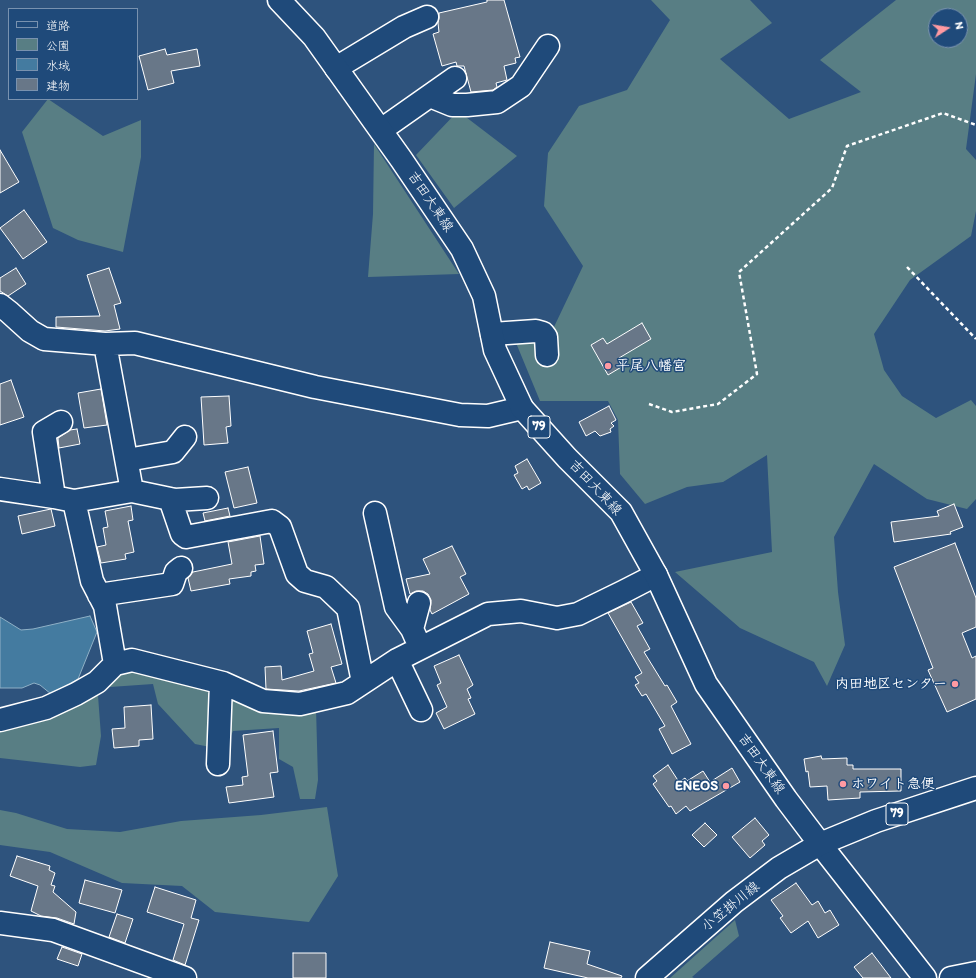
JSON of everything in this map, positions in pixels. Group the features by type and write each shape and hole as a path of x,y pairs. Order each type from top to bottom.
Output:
{"street":[{"name":"吉田大東線","path":"283,1 314,38 336,68 462,249 484,296 495,350 522,408 567,458 621,512 656,575 706,684 786,799 925,978"},
{"path":"336,68 404,27 427,17"},
{"path":"430,96 452,105 497,102 521,86 548,46"},
{"path":"380,130 456,78"},
{"path":"0,306 30,331 44,339 105,344 135,342 316,387 460,415 488,416 522,408"},
{"path":"492,334 536,331 543,333 546,337 548,355"},
{"path":"105,344 132,490"},
{"path":"62,422 44,432 64,499 92,581 105,606 115,664"},
{"path":"127,460 173,452 185,437"},
{"path":"0,489 64,499 132,490 175,500 207,498"},
{"path":"170,499 182,534 186,537 272,521 276,524 280,528 297,574 306,581 326,587 348,608 363,682"},
{"path":"376,513 396,607 416,638"},
{"path":"99,595 172,584 176,572 182,568"},
{"path":"0,720 46,708 97,682 115,664 132,660 221,683 263,701 300,704 347,693 397,660 416,638 488,614 521,611 557,618 578,614 656,575"},
{"path":"416,638 419,603"},
{"path":"397,660 421,710"},
{"path":"218,764 221,683"},
{"name":"79","path":"820,844 876,821 976,788"},
{"name":"小笠掛川線","path":"647,978 741,897 779,868 820,844"},
{"path":"0,923 53,930 186,978"},
{"path":"951,978 976,973"}],"path":[{"path":"649,404 672,412 718,404 756,374 739,272 832,188 847,146 943,112 976,125"},
{"path":"907,267 976,339"}],"green space":[{"path":"651,0 750,0 772,23 720,59 789,119 861,92 820,60 896,0 976,0 976,74 966,149 976,160 976,211 971,236 910,280 874,334 884,370 902,396 936,418 971,400 976,406 976,499 967,509 927,499 874,464 834,537 838,592 845,645 827,686 814,662 740,628 675,572 772,552 767,455 723,482 687,487 645,504 620,474 618,420 608,401 540,401 514,338 553,329 583,266 544,206 548,153 579,106 627,90 670,20"},
{"path":"47,100 49,100 103,136 141,120 141,157 123,252 78,240 53,228 22,132"},
{"path":"458,111 517,156 454,208 416,155"},
{"path":"374,144 459,274 368,277 373,214"},
{"path":"123,671 173,679 316,708 318,780 315,799 300,799 293,767 279,759 279,728 233,731 225,750 195,744 158,704 153,684 110,687 106,683"},
{"path":"97,682 101,736 96,765 80,767 0,758 0,724"},
{"path":"327,807 338,876 309,922 215,912 182,886 122,883 50,852 0,845 0,810 16,813 67,829 120,832 181,821 261,815"},
{"path":"735,920 739,936 692,977 694,978 670,978"}],"water":[{"path":"90,616 97,632 78,679 51,694 40,685 34,683 22,688 0,688 0,617 21,630 33,629"}],"building":[{"path":"487,0 504,0 520,57 515,58 516,63 504,66 507,80 496,83 497,87 493,90 471,92 464,66 457,66 456,62 442,66 433,34 439,32 439,13 487,2"},
{"path":"165,49 167,55 197,49 200,66 171,71 174,83 148,90 139,56"},
{"path":"0,150 19,182 0,193"},
{"path":"24,210 47,242 23,259 0,228"},
{"path":"16,268 26,284 8,296 0,291 0,278"},
{"path":"109,268 121,303 114,305 120,329 105,331 56,327 56,317 100,316 87,275"},
{"path":"642,323 651,339 619,358 623,366 608,375 591,345 603,338 607,344"},
{"path":"11,380 24,417 0,425 0,384"},
{"path":"101,389 107,425 84,428 78,393"},
{"path":"229,396 231,426 226,427 228,443 204,445 201,397"},
{"path":"609,406 616,420 611,423 614,426 610,429 611,432 600,436 595,431 586,436 579,422"},
{"path":"77,429 80,444 59,448 58,438 70,430"},
{"path":"527,459 541,483 529,490 527,486 522,489 514,475 518,473 515,466"},
{"path":"248,467 257,503 234,508 225,472"},
{"path":"954,504 963,527 950,532 951,534 894,542 891,522 939,516 937,511"},
{"path":"131,506 133,520 128,521 134,552 125,554 126,559 101,563 97,547 106,545 103,528 108,527 105,511"},
{"path":"228,508 230,516 205,521 203,513"},
{"path":"51,509 55,526 22,534 18,516"},
{"path":"260,536 264,564 255,565 256,571 251,572 251,576 229,579 230,584 191,591 188,578 193,572 232,564 228,542"},
{"path":"955,543 976,598 976,627 962,633 972,658 976,656 976,699 947,712 928,670 933,668 894,567"},
{"path":"452,546 466,574 460,577 469,594 432,614 430,610 431,600 428,594 423,591 416,591 410,594 406,579 430,574 423,559"},
{"path":"631,602 643,623 637,626 650,649 644,652 665,686 667,685 677,702 671,706 691,744 672,754 659,729 665,726 646,694 642,696 635,685 639,683 635,677 642,673 608,613"},
{"path":"331,624 342,664 331,667 336,683 299,691 266,689 265,667 281,666 282,680 314,671 309,654 313,653 307,631"},
{"path":"459,655 473,685 467,689 471,698 468,699 475,714 444,729 436,713 447,707 437,685 441,683 434,666"},
{"path":"151,705 153,739 139,740 139,746 114,748 112,729 125,728 124,707"},
{"path":"273,731 278,772 270,773 274,797 229,803 226,787 243,785 242,777 248,776 243,735"},
{"path":"821,756 822,759 847,758 847,765 853,765 853,769 901,769 901,791 860,792 860,798 828,800 827,786 810,787 808,771 806,772 804,759"},
{"path":"668,765 679,782 685,778 687,781 703,771 710,782 732,768 740,782 690,811 686,806 676,814 671,806 669,807 653,784 657,781 653,776"},
{"path":"755,818 769,835 762,841 765,845 750,858 732,837"},
{"path":"705,823 717,835 704,847 692,835"},
{"path":"17,856 50,866 49,870 55,873 51,885 55,886 53,892 76,912 74,924 57,918 41,916 31,911 38,886 10,876"},
{"path":"85,880 122,890 115,913 79,903"},
{"path":"796,883 812,905 818,901 825,913 830,910 839,925 818,938 808,921 791,933 780,918 783,916 771,900"},
{"path":"155,887 196,900 191,918 199,920 185,965 173,960 184,924 147,912"},
{"path":"117,914 133,919 125,943 109,937"},
{"path":"550,942 590,951 587,964 622,976 621,978 588,978 544,968"},
{"path":"62,947 82,954 78,966 57,959"},
{"path":"293,953 326,953 326,978 293,978"},
{"path":"872,953 891,978 863,978 854,967"}],"place":[{"name":"平尾八幡宮","path":"608,366"},
{"name":"内田地区センター","path":"955,684"},
{"name":"ホワイト急便","path":"843,784"},
{"name":"ENEOS","path":"726,786"}]}
